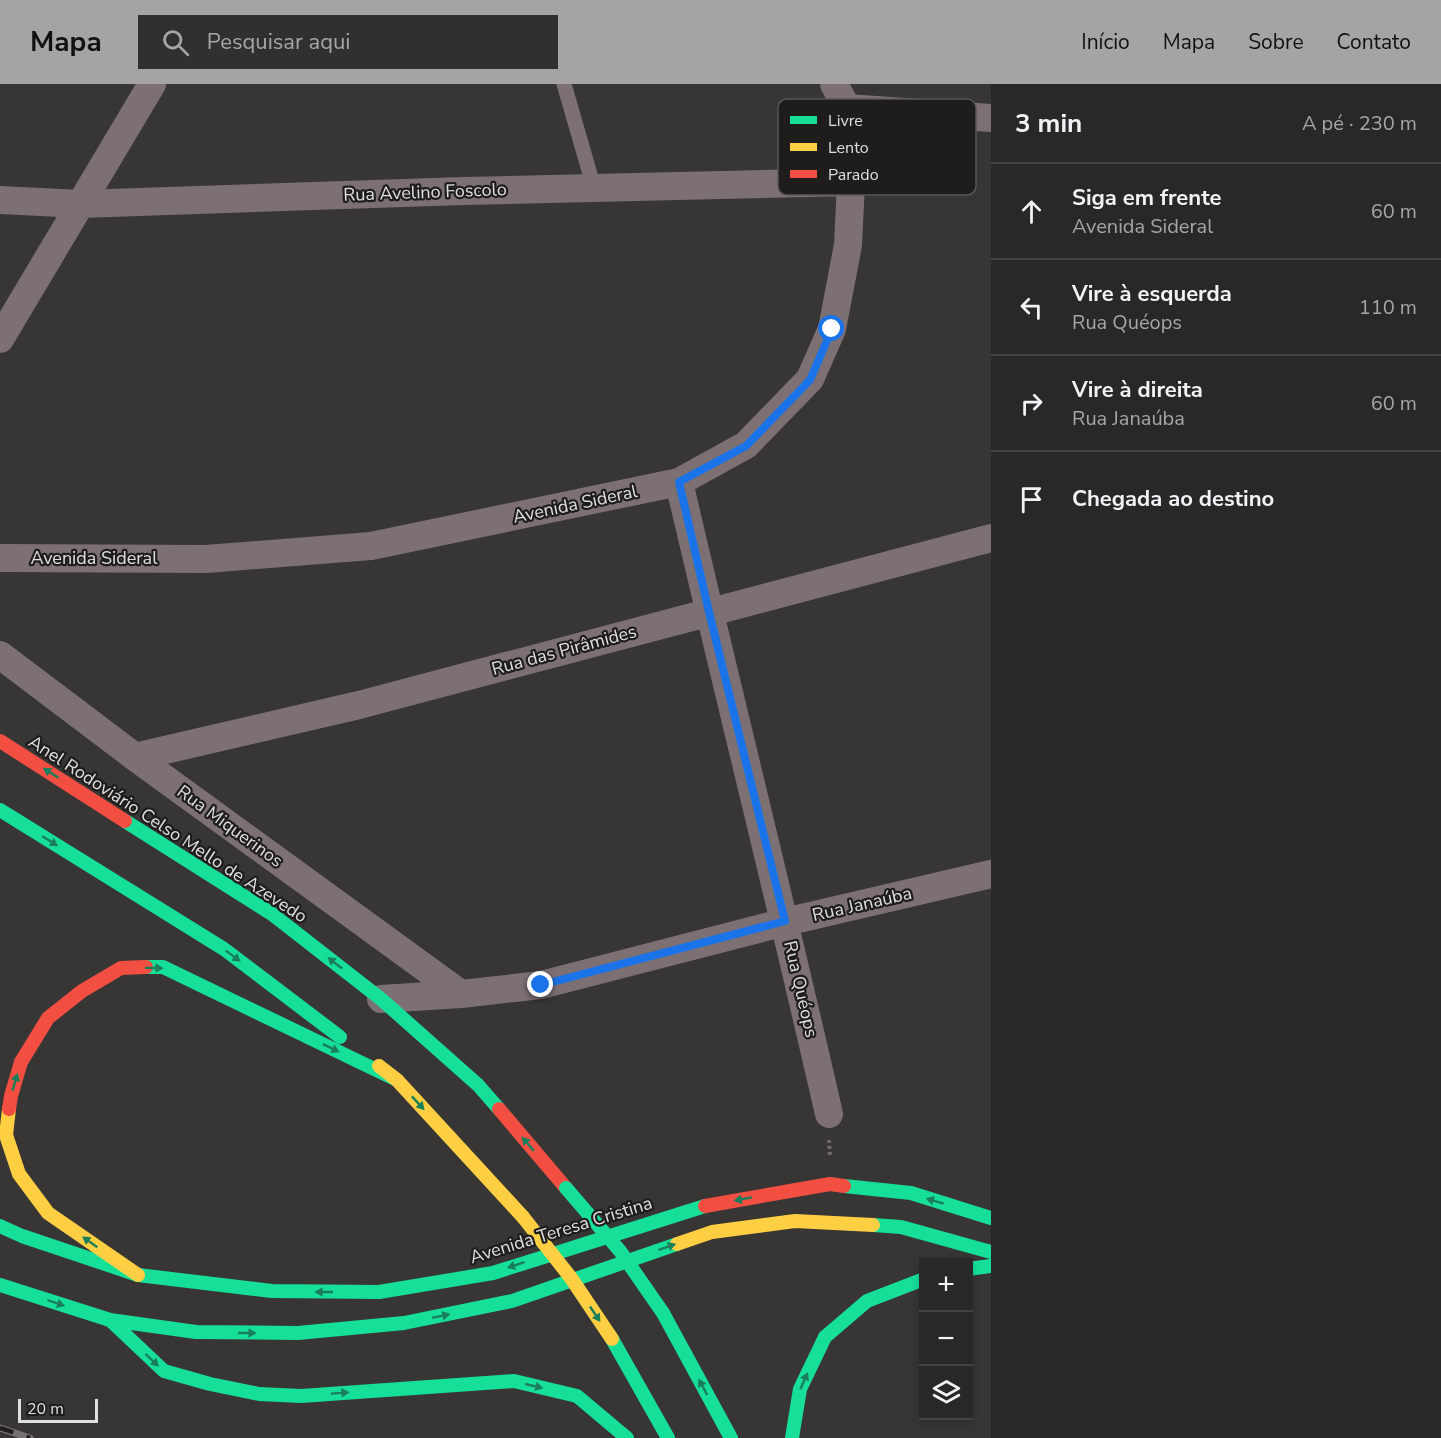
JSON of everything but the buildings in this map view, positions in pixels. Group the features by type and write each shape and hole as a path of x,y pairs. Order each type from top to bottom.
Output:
{"main road":[{"name":"Anel Rodoviário Celso Mello de Azevedo","path":"0,741 272,914 381,999 478,1085 620,1251 663,1313 731,1438"},
{"path":"0,810 224,949 397,1080 523,1217 571,1278 612,1339 668,1438"},
{"path":"138,1275 48,1213 19,1174 6,1136 11,1096 21,1062 48,1018 82,991 121,968 163,967 397,1080"},
{"name":"Avenida Teresa Cristina","path":"0,1226 22,1236 138,1275 272,1291 379,1292 493,1273 698,1207 830,1184 911,1193 991,1218"},
{"path":"0,1285 110,1320 196,1332 298,1333 404,1323 512,1301 712,1232 795,1221 901,1227 991,1252"},
{"path":"973,1268 991,1266"},
{"path":"792,1438 800,1389 825,1337 867,1301 919,1281"},
{"path":"110,1320 164,1371 210,1384 259,1394 301,1396 514,1381 577,1396 627,1438"}],"street":[{"path":"0,339 152,84"},
{"path":"840,96 861,99"},
{"path":"976,116 991,118"},
{"name":"Rua Avelino Foscolo","path":"0,200 81,204 778,184"},
{"name":"Avenida Sideral","path":"0,558 206,559 371,546 679,482 746,446 810,380 832,329 848,245 850,195"},
{"name":"Rua Quéops","path":"679,482 829,1114"},
{"name":"Rua das Pirâmides","path":"135,757 360,705 991,538"},
{"name":"Rua Miquerinos","path":"0,655 135,757 461,994"},
{"name":"Rua Janaúba","path":"381,999 461,994 541,985 785,921 991,874"}],"lane":[{"path":"564,84 594,188"}],"path":[{"path":"829,1114 830,1184"}],"railway":[{"path":"0,1428 30,1438"}],"traffic: fast":[{"path":"0,810 224,949 340,1037"},
{"path":"125,821 272,914 381,999 478,1085 499,1109"},
{"path":"146,967 163,967 397,1080"},
{"path":"844,1186 911,1193 991,1218"},
{"path":"566,1188 620,1251 663,1313"},
{"path":"0,1226 22,1236 138,1275 272,1291 379,1292 493,1273 705,1206"},
{"path":"873,1225 901,1227 991,1252"},
{"path":"0,1285 110,1320 196,1332 298,1333 404,1323 512,1301 677,1244"},
{"path":"973,1268 991,1266"},
{"path":"792,1438 800,1389 825,1337 867,1301 919,1281"},
{"path":"663,1313 731,1438"},
{"path":"110,1320 164,1371 210,1384 259,1394 301,1396 514,1381 577,1396 627,1438"},
{"path":"612,1339 668,1438"}],"traffic: slow":[{"path":"379,1066 397,1080 523,1217"},
{"path":"9,1109 6,1135 19,1174 48,1213 138,1275"},
{"path":"523,1217 571,1278 612,1339"},
{"path":"677,1244 712,1232 795,1221 873,1225"}],"traffic: jam":[{"path":"0,741 125,821"},
{"path":"9,1109 21,1062 48,1018 82,991 121,968 146,967"},
{"path":"499,1109 566,1188"},
{"path":"705,1206 830,1184 844,1186"}],"route":[{"path":"541,985 785,921 679,482 746,446 810,380 832,329"}]}
